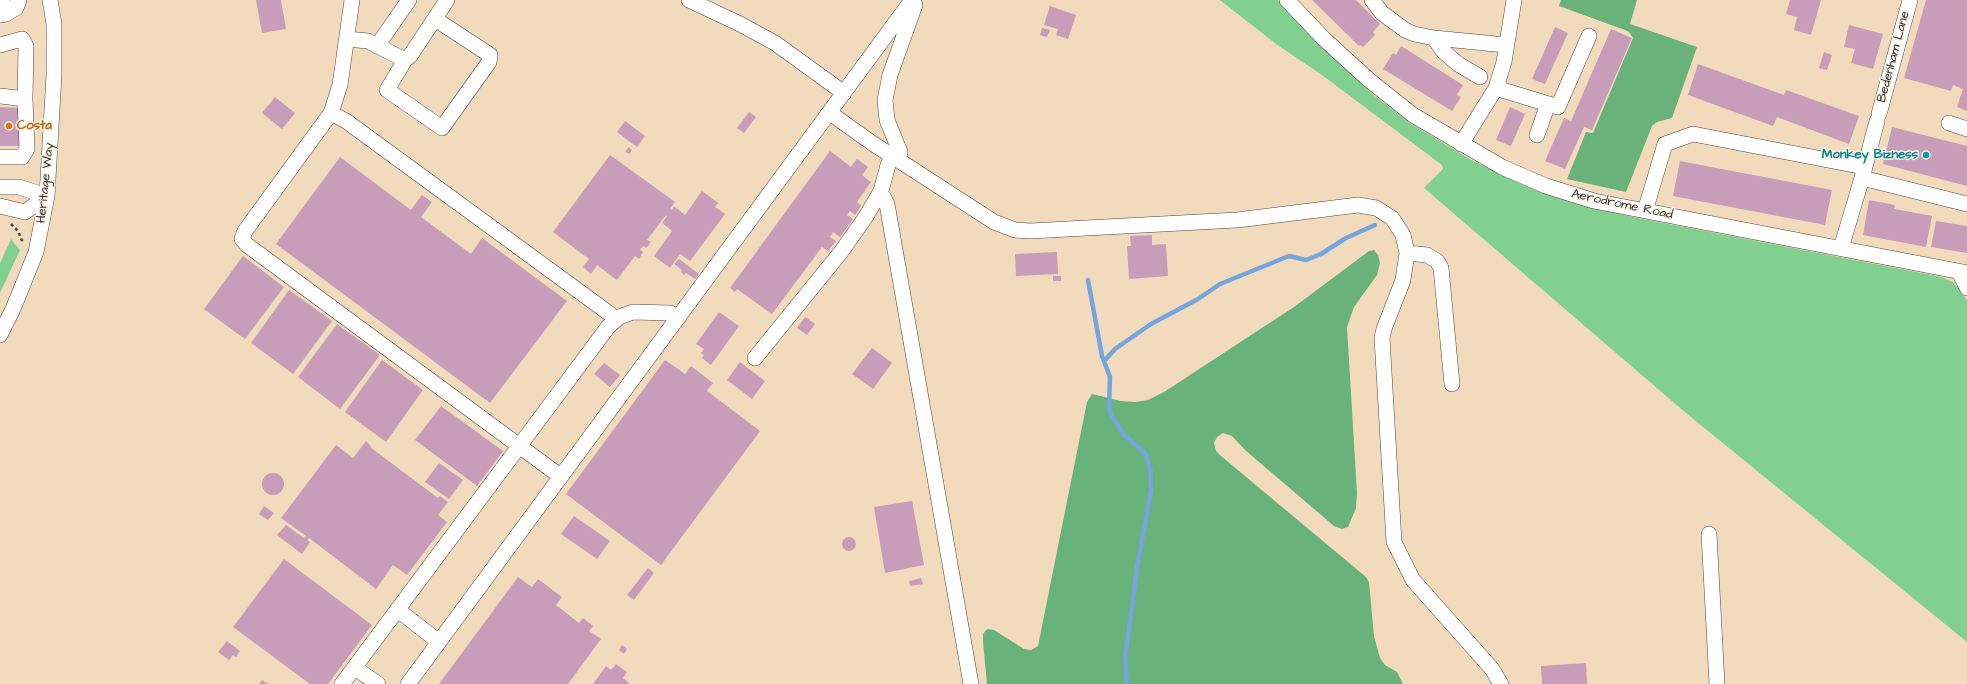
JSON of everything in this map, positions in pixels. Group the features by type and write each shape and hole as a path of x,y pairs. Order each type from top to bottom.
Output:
{"street":[{"path":"0,15 6,14 16,8 19,0"},
{"name":"Heritage Way","path":"0,335 14,309 36,252 47,196 54,75 54,24 50,0"},
{"path":"352,0 338,91 331,113 245,232 242,239 243,242 560,476"},
{"path":"378,46 409,0"},
{"path":"435,19 490,55 489,62 442,128 387,90 405,60 410,56 447,0"},
{"path":"689,0 740,24 775,43 844,93"},
{"path":"408,684 912,0"},
{"path":"755,358 841,252 880,195 888,165 900,152 887,120 885,100 890,75 917,0"},
{"name":"Aerodrome Road","path":"1287,0 1324,39 1369,80 1413,115 1502,167 1546,186 1594,201 1963,273"},
{"path":"1372,0 1382,13 1405,30 1414,34 1434,38 1506,45"},
{"path":"1461,144 1496,88 1504,62 1514,0"},
{"name":"Bedenham Lane","path":"1840,248 1863,172 1910,0"},
{"path":"1496,88 1558,107 1589,36"},
{"path":"1434,38 1443,52 1458,64 1480,77"},
{"path":"0,45 22,39 26,46 25,99 27,149 22,157 0,157"},
{"path":"347,39 368,41 405,60"},
{"path":"0,96 25,99"},
{"path":"1537,135 1548,104"},
{"path":"331,113 346,121 610,314"},
{"path":"830,113 895,158 994,222 1015,230 1041,231 1238,220 1362,205 1381,210 1396,221 1403,236 1407,254 1403,280 1382,338 1394,542 1413,580 1492,669 1501,684"},
{"path":"1949,123 1967,129"},
{"path":"1645,211 1665,144 1693,134 1863,172 1967,204"},
{"path":"0,187 19,188 47,196"},
{"path":"880,195 884,198 887,204 949,566 968,659 971,684"},
{"path":"0,206 25,212 47,196"},
{"path":"1407,254 1427,255 1437,261 1441,268 1452,384"},
{"path":"1963,273 1967,288"},
{"path":"342,684 603,333 615,320 624,314 633,312 670,313 678,317"},
{"path":"1709,534 1717,684"},
{"path":"398,610 439,642"},
{"path":"354,668 378,684"}],"path":[{"path":"9,223 18,231 23,243 21,250"}],"green space":[{"path":"1220,0 1278,0 1371,93 1410,123 1473,161 1538,191 1602,210 1633,217 1942,277 1954,283 1967,300 1967,642 1686,413 1424,188 1443,169 1442,165 1322,75 1276,44"},
{"path":"1561,0 1637,0 1630,24 1697,47 1672,118 1657,122 1652,126 1626,192 1567,179 1586,132 1593,133 1633,38 1629,32 1625,30 1559,6"},
{"path":"11,239 20,250 0,293 0,263"},
{"path":"1374,250 1378,255 1380,263 1377,275 1354,307 1347,327 1357,493 1356,508 1348,527 1342,529 1334,526 1245,450 1232,436 1223,433 1217,437 1214,443 1216,451 1221,456 1366,577 1369,582 1374,636 1380,658 1385,665 1397,672 1403,684 987,684 983,634 987,629 994,630 1024,649 1031,650 1038,646 1087,402 1092,394 1121,401 1135,402 1148,400 1164,392 1294,307 1369,251"}],"building":[{"path":"256,0 281,0 286,29 262,33"},
{"path":"1312,0 1356,0 1380,24 1373,32 1375,35 1363,47 1360,45 1359,46"},
{"path":"1790,0 1821,0 1811,35 1794,30 1797,17 1786,14"},
{"path":"1926,0 1967,0 1967,111 1957,107 1963,89 1953,85 1951,91 1904,78"},
{"path":"1050,6 1076,15 1068,39 1056,35 1058,29 1044,25"},
{"path":"1849,25 1883,34 1873,69 1851,63 1855,49 1844,47"},
{"path":"1555,27 1568,33 1545,84 1532,79"},
{"path":"1042,28 1050,30 1047,37 1040,35"},
{"path":"1611,29 1632,38 1592,130 1584,127 1565,169 1545,161 1564,118 1571,121"},
{"path":"1401,46 1463,85 1457,95 1461,97 1452,111 1383,69 1393,53 1396,55"},
{"path":"1824,52 1832,55 1827,70 1819,68"},
{"path":"1698,64 1784,95 1786,90 1859,116 1849,144 1777,117 1773,126 1688,95"},
{"path":"275,97 295,113 282,129 262,113"},
{"path":"0,107 22,108 21,146 0,146"},
{"path":"1510,107 1525,114 1511,146 1496,140"},
{"path":"749,112 756,117 744,133 737,128"},
{"path":"625,121 645,136 637,147 617,132"},
{"name":"Monkey Bizness","path":"1892,127 1967,146 1967,186 1883,164"},
{"path":"629,147 632,150 629,154 625,152"},
{"path":"830,151 851,167 857,159 868,167 862,175 871,182 857,202 861,206 855,215 850,211 847,215 853,219 840,237 833,232 830,237 836,241 828,251 822,247 772,314 737,289 735,292 730,288"},
{"path":"610,155 675,202 670,209 672,210 674,206 685,215 702,191 718,203 715,207 725,214 690,261 680,254 670,268 654,256 672,231 662,223 667,216 666,215 647,240 651,242 646,248 643,246 640,249 643,252 639,259 635,256 617,280 597,265 591,274 583,267 589,259 553,232"},
{"path":"340,157 411,210 422,195 432,202 421,217 471,254 482,238 567,301 490,403 276,244"},
{"path":"1680,161 1832,190 1825,225 1673,196"},
{"path":"1869,200 1895,205 1894,209 1932,216 1926,247 1863,235"},
{"path":"1936,221 1967,226 1967,253 1931,247"},
{"path":"1152,235 1152,245 1166,244 1168,276 1129,279 1127,246 1131,246 1130,236"},
{"path":"1057,252 1058,274 1016,276 1015,254"},
{"path":"243,256 284,287 245,339 204,309"},
{"path":"679,259 699,274 695,279 686,273 684,275 681,272 682,270 674,264"},
{"path":"1053,276 1061,276 1061,281 1053,281"},
{"path":"289,290 332,321 293,374 251,343"},
{"path":"719,312 739,326 711,365 702,358 704,355 701,353 704,349 696,344"},
{"path":"805,317 815,324 807,335 797,328"},
{"path":"337,324 380,355 340,409 298,377"},
{"path":"872,348 892,363 873,389 852,374"},
{"path":"382,360 423,390 386,442 345,412"},
{"path":"665,360 685,374 691,366 713,383 707,391 760,431 661,565 566,494"},
{"path":"740,362 765,381 752,399 727,380"},
{"path":"604,363 620,375 610,387 594,374"},
{"path":"441,406 503,451 477,486 415,440"},
{"path":"366,441 371,446 370,447 438,498 440,496 448,502 438,515 447,522 407,575 393,565 376,589 309,538 307,540 310,542 302,554 277,535 286,525 304,538 306,536 281,518 336,445 353,458"},
{"path":"439,463 463,480 449,499 425,482"},
{"path":"273,473 281,476 284,484 281,492 273,495 265,492 262,484 265,476"},
{"path":"912,501 924,565 885,573 874,507"},
{"path":"264,506 274,513 268,520 259,514"},
{"path":"574,516 610,541 597,559 561,534"},
{"path":"849,537 854,539 856,544 854,549 849,551 844,549 842,544 844,539"},
{"path":"284,559 372,625 328,684 310,684 233,627"},
{"path":"648,568 654,573 634,600 627,595"},
{"path":"518,577 532,587 538,579 562,597 556,605 579,623 583,618 593,626 589,631 601,639 568,684 439,684"},
{"path":"921,578 923,584 910,586 909,581"},
{"path":"227,641 240,651 236,657 233,655 229,660 218,652"},
{"path":"622,645 627,649 624,654 619,650"},
{"path":"1586,663 1587,684 1542,684 1541,666"},
{"path":"616,664 627,672 623,678 629,683 628,684 593,684 606,666 611,670"},
{"path":"262,680 268,684 259,684"}],"waterway":[{"path":"1105,360 1115,349 1151,324 1198,299 1220,284 1289,256 1306,260 1321,254 1346,238 1375,225"},
{"path":"1088,280 1102,356 1110,377 1109,406 1111,415 1123,434 1146,454 1151,473 1151,490 1137,568 1125,658 1127,684"}],"place":[{"name":"Costa","path":"9,126"},
{"name":"Monkey Bizness","path":"1926,155"}]}
